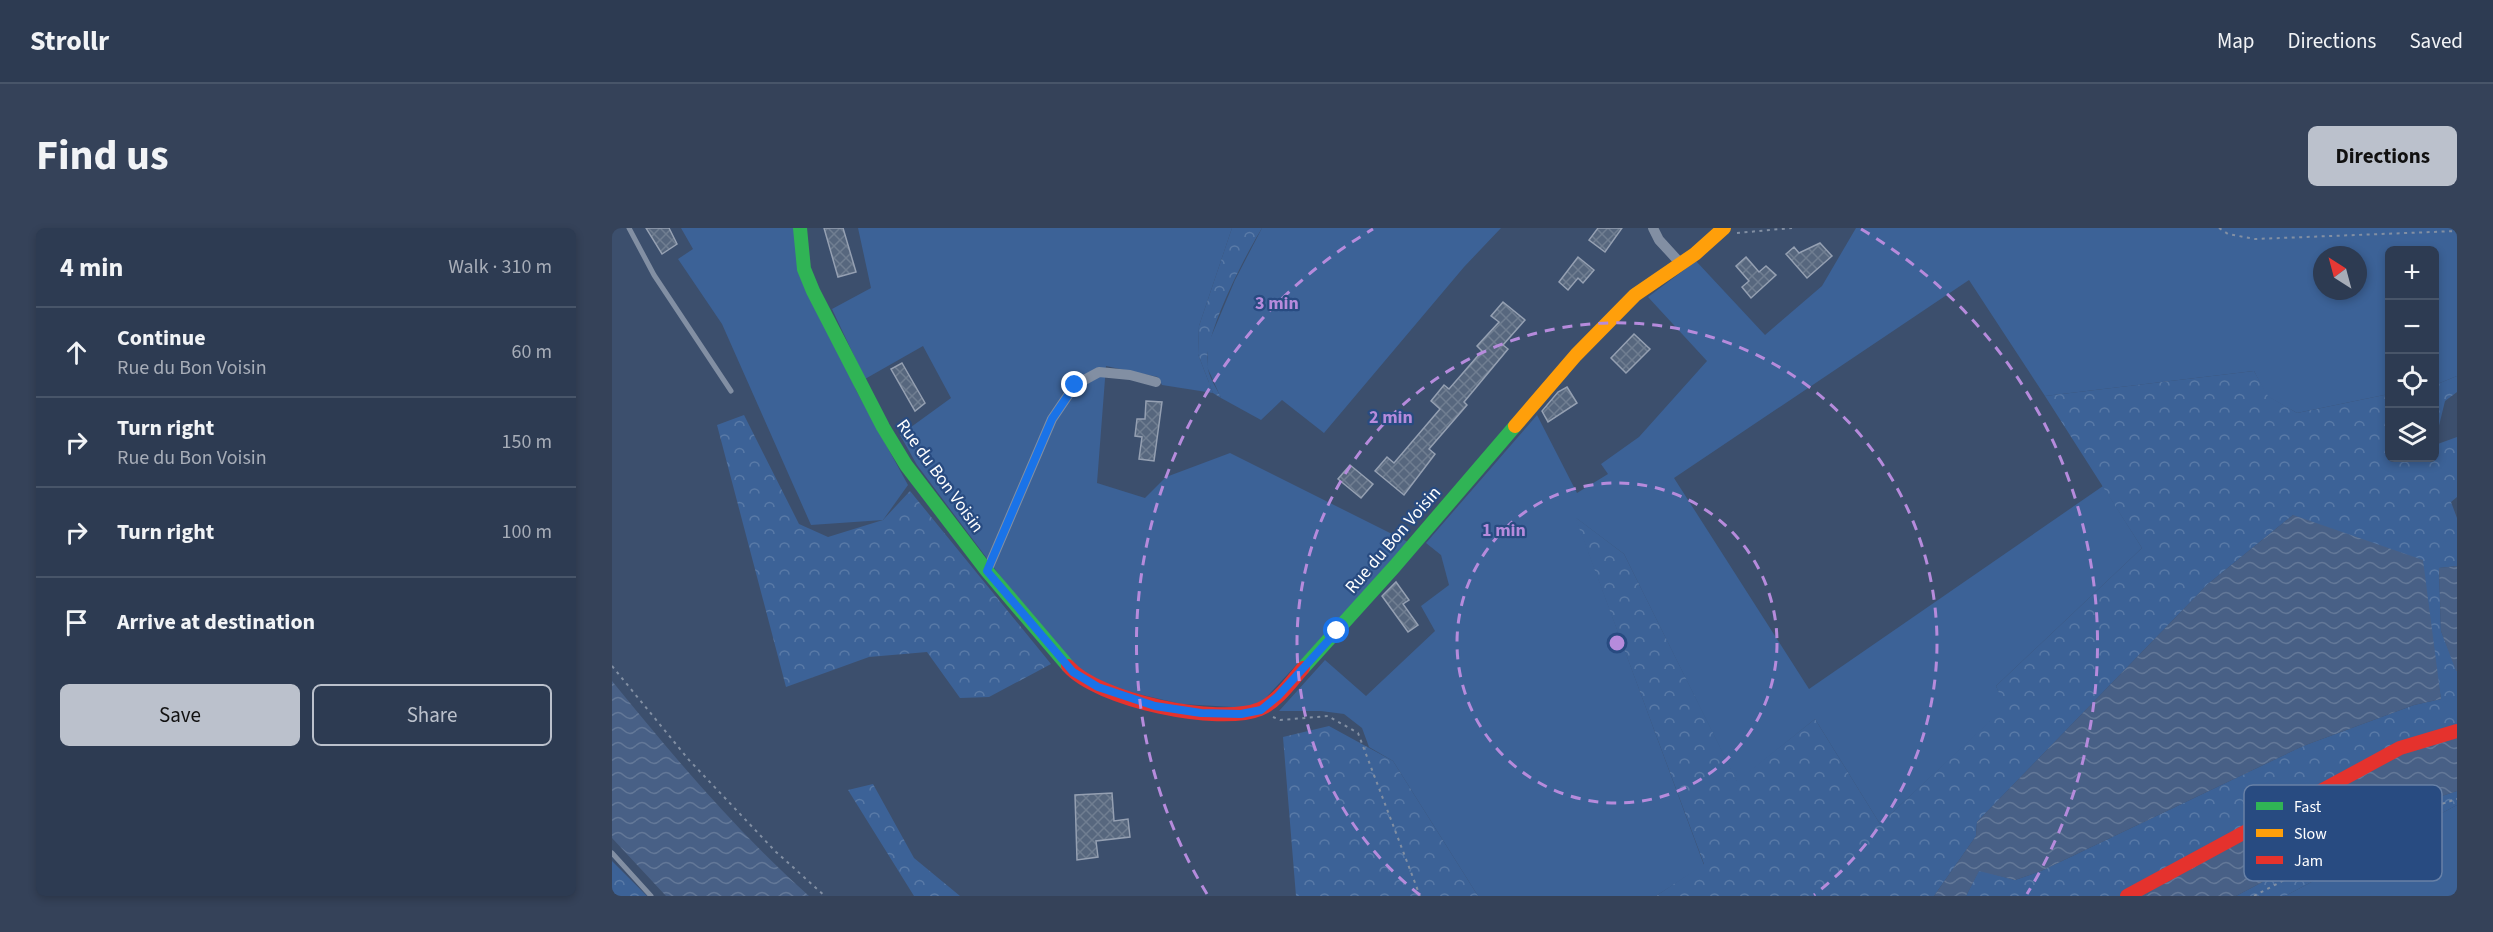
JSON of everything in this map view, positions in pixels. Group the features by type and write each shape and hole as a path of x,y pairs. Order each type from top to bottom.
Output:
{"street":[{"name":"Rue du Bon Voisin","path":"800,228 804,269 813,291 883,427 906,465 987,571 1073,672 1098,687 1155,706 1201,713 1241,714 1261,710 1278,696 1395,566 1576,355 1635,295 1681,264 1721,231"},
{"path":"1653,228 1659,240 1681,264"},
{"path":"987,571 1052,419 1075,385 1099,372 1130,375 1156,382"},
{"path":"2332,785 2400,748 2457,731"},
{"path":"2127,896 2244,833"}],"lane":[{"path":"629,228 654,275 731,390"},
{"path":"612,853 651,896"}],"path":[{"path":"1721,231 1792,228"},
{"path":"2219,228 2228,234 2255,239 2457,231"},
{"path":"612,666 689,760 776,852 825,896"},
{"path":"1261,710 1280,720 1329,716 1358,733 1419,896"},
{"path":"2442,804 2457,799"},
{"path":"2254,896 2282,881"}],"green space":[{"path":"681,228 795,228 856,390 908,485 883,520 811,525 722,324 678,259 693,249"},
{"path":"858,228 1232,228 1199,326 1198,354 1213,393 1162,385 1158,377 1106,366 1097,483 1145,498 1166,477 1230,453 1410,543 1261,703 1249,708 1181,704 1108,687 1069,664 1043,633 917,465 900,435 951,398 923,346 865,379 832,309 871,288"},
{"path":"1232,228 1262,228 1226,298 1211,339 1207,356 1208,369 1221,398 1213,393 1198,354 1199,326"},
{"path":"1262,228 1501,228 1464,267 1324,433 1282,400 1261,420 1221,398 1207,367 1208,344 1235,280"},
{"path":"1856,228 2457,228 2457,376 2439,383 2439,246 2385,246 2385,395 2297,413 2267,396 2254,371 2045,396 1969,280 1674,478 1809,689 2103,486 2142,548 1996,686 2006,707 1880,824 1815,719 1737,782 1624,554 1576,518 1704,865 1656,896 1478,896 1393,761 1369,747 1362,728 1344,714 1321,711 1279,711 1325,660 1366,696 1435,631 1421,606 1449,585 1441,555 1426,543 1537,415 1577,493 1608,474 1601,464 1639,437 1707,361 1648,297 1696,261 1765,335 1822,286"},
{"path":"2254,371 2268,396 2297,413 2385,395 2385,462 2439,462 2439,444 2457,437 2457,497 2451,502 2457,518 2457,566 2439,568 2441,631 2457,671 2457,738 2362,785 2244,785 2244,843 2136,896 1966,896 1979,870 2015,880 2041,871 2303,746 2414,705 2441,699 2437,676 2293,515 2208,584 1977,822 1976,836 1934,896 1656,896 1704,864 1575,517 1624,554 1737,781 1815,719 1880,824 2005,707 1996,686 2142,548 2045,396"},
{"path":"2457,376 2457,392 2445,401 2439,426 2439,408 2439,383"},
{"path":"744,415 799,524 828,537 883,520 910,491 1051,664 989,697 960,698 927,652 869,657 786,687 717,425"},
{"path":"1329,726 1393,761 1478,896 1296,896 1283,737"},
{"path":"873,784 914,858 960,896 914,896 848,790"},
{"path":"2457,791 2457,805 2442,813 2442,796"},
{"path":"2457,805 2457,896 2285,896 2313,881 2442,881 2442,813"},
{"path":"612,861 647,896 612,896"},
{"path":"2264,881 2313,881 2285,896 2236,896"}],"water":[{"path":"2293,515 2423,560 2441,699 2414,705 2303,746 2041,871 2015,880 1979,871 1966,896 1934,896 1976,836 1977,822 2208,584"},
{"path":"2457,566 2456,671 2441,631 2439,568"},
{"path":"612,681 682,765 731,819 809,896 666,896 612,838"},
{"path":"2457,738 2457,791 2442,796 2442,785 2342,785 2401,753"},
{"path":"2244,838 2244,881 2264,881 2236,896 2136,896"}],"building":[{"path":"646,228 669,228 677,244 662,254"},
{"path":"824,228 843,228 856,272 838,277"},
{"path":"1598,228 1622,228 1605,252 1589,240"},
{"path":"1820,243 1832,256 1807,278 1786,254 1794,247 1799,253"},
{"path":"1578,257 1594,270 1583,283 1578,278 1568,290 1559,282"},
{"path":"1746,257 1759,272 1766,266 1776,275 1751,298 1742,287 1749,281 1736,266"},
{"path":"1503,302 1525,320 1503,345 1508,349 1464,402 1467,405 1429,449 1435,454 1404,495 1375,471 1387,457 1394,463 1440,409 1431,401 1444,385 1449,389 1482,351 1477,346 1499,322 1491,316"},
{"path":"1634,334 1650,349 1626,373 1611,358"},
{"path":"902,363 925,403 915,411 891,369"},
{"path":"1567,387 1577,403 1548,422 1542,411 1558,392"},
{"path":"1146,401 1162,402 1154,461 1139,459 1142,437 1135,436 1137,419 1145,419"},
{"path":"1350,465 1373,484 1361,498 1338,479"},
{"path":"1396,582 1409,600 1403,604 1418,625 1408,632 1382,596"},
{"path":"1112,793 1114,821 1128,819 1130,837 1096,841 1098,857 1077,860 1075,795"}],"traffic: fast":[{"path":"800,228 804,269 813,291 883,427 906,465 987,571 1068,666"},
{"path":"1303,668 1395,566 1515,426"}],"traffic: slow":[{"path":"1515,426 1576,355 1635,295 1695,254 1724,228"}],"traffic: jam":[{"path":"1068,666 1083,678 1131,699 1160,707 1217,714 1241,713 1266,706 1303,668"},
{"path":"2332,785 2400,748 2457,731"},
{"path":"2127,896 2244,833"}],"route":[{"path":"1075,385 1052,419 987,571 1073,672 1098,687 1155,706 1201,713 1241,714 1261,710 1278,696 1337,631"}]}
